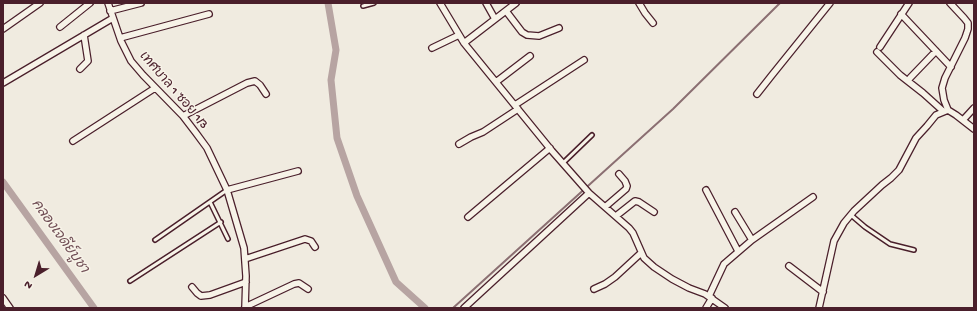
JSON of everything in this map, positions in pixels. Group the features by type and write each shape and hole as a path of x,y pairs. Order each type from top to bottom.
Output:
{"street":[{"path":"3,29 40,3"},
{"path":"60,27 90,3"},
{"name":"เทศบาล 1 ซอย 1/3","path":"108,3 120,38 131,61 183,116 207,148 227,190 244,248 246,282 245,308"},
{"path":"110,11 141,3"},
{"path":"440,3 464,43 550,148 582,185 629,228 633,233 644,258 672,279 710,297 726,308"},
{"path":"486,3 495,19"},
{"path":"639,3 653,22"},
{"path":"757,94 830,3"},
{"path":"909,3 878,49 900,75 945,111 963,120 974,129"},
{"path":"945,111 942,88 945,78 968,29 968,23 950,3"},
{"path":"464,43 515,4"},
{"path":"506,11 522,32 527,35 539,36 559,28"},
{"path":"120,38 209,14"},
{"path":"901,14 950,67"},
{"path":"3,83 113,18"},
{"path":"80,69 88,61 84,35"},
{"path":"432,48 459,35"},
{"path":"910,78 936,51"},
{"path":"496,82 530,56"},
{"path":"459,144 483,132 584,60"},
{"path":"183,116 247,83 255,81 260,85 266,94"},
{"path":"72,140 155,88"},
{"path":"963,120 974,108"},
{"path":"819,308 834,241 844,223 899,170 916,138 936,115 945,111"},
{"path":"468,217 550,148"},
{"path":"227,190 298,171"},
{"path":"605,207 626,189 627,186 619,174"},
{"path":"706,190 738,251"},
{"path":"465,308 589,192"},
{"path":"706,308 724,264 752,240 813,196"},
{"path":"616,216 635,201 654,212"},
{"path":"735,212 752,240"},
{"path":"245,259 305,238 311,241 315,247"},
{"path":"594,289 615,277 641,253"},
{"path":"789,266 823,292"},
{"path":"192,287 201,296 210,295 246,282"},
{"path":"245,308 294,284 299,283 308,289"},
{"path":"3,298 7,307"},
{"path":"259,300 260,308"}],"lane":[{"path":"363,6 374,3"},
{"path":"563,163 592,135"},
{"path":"155,240 227,190"},
{"path":"210,202 228,239"},
{"path":"851,215 865,228 890,244 914,250"},
{"path":"130,281 221,222"}],"waterway":[{"path":"328,3 336,50 331,80 337,138 357,196 396,282 425,308"},
{"path":"453,308 673,109 780,3"},
{"name":"คลองเจดีย์บูชา","path":"3,182 94,308"}]}
